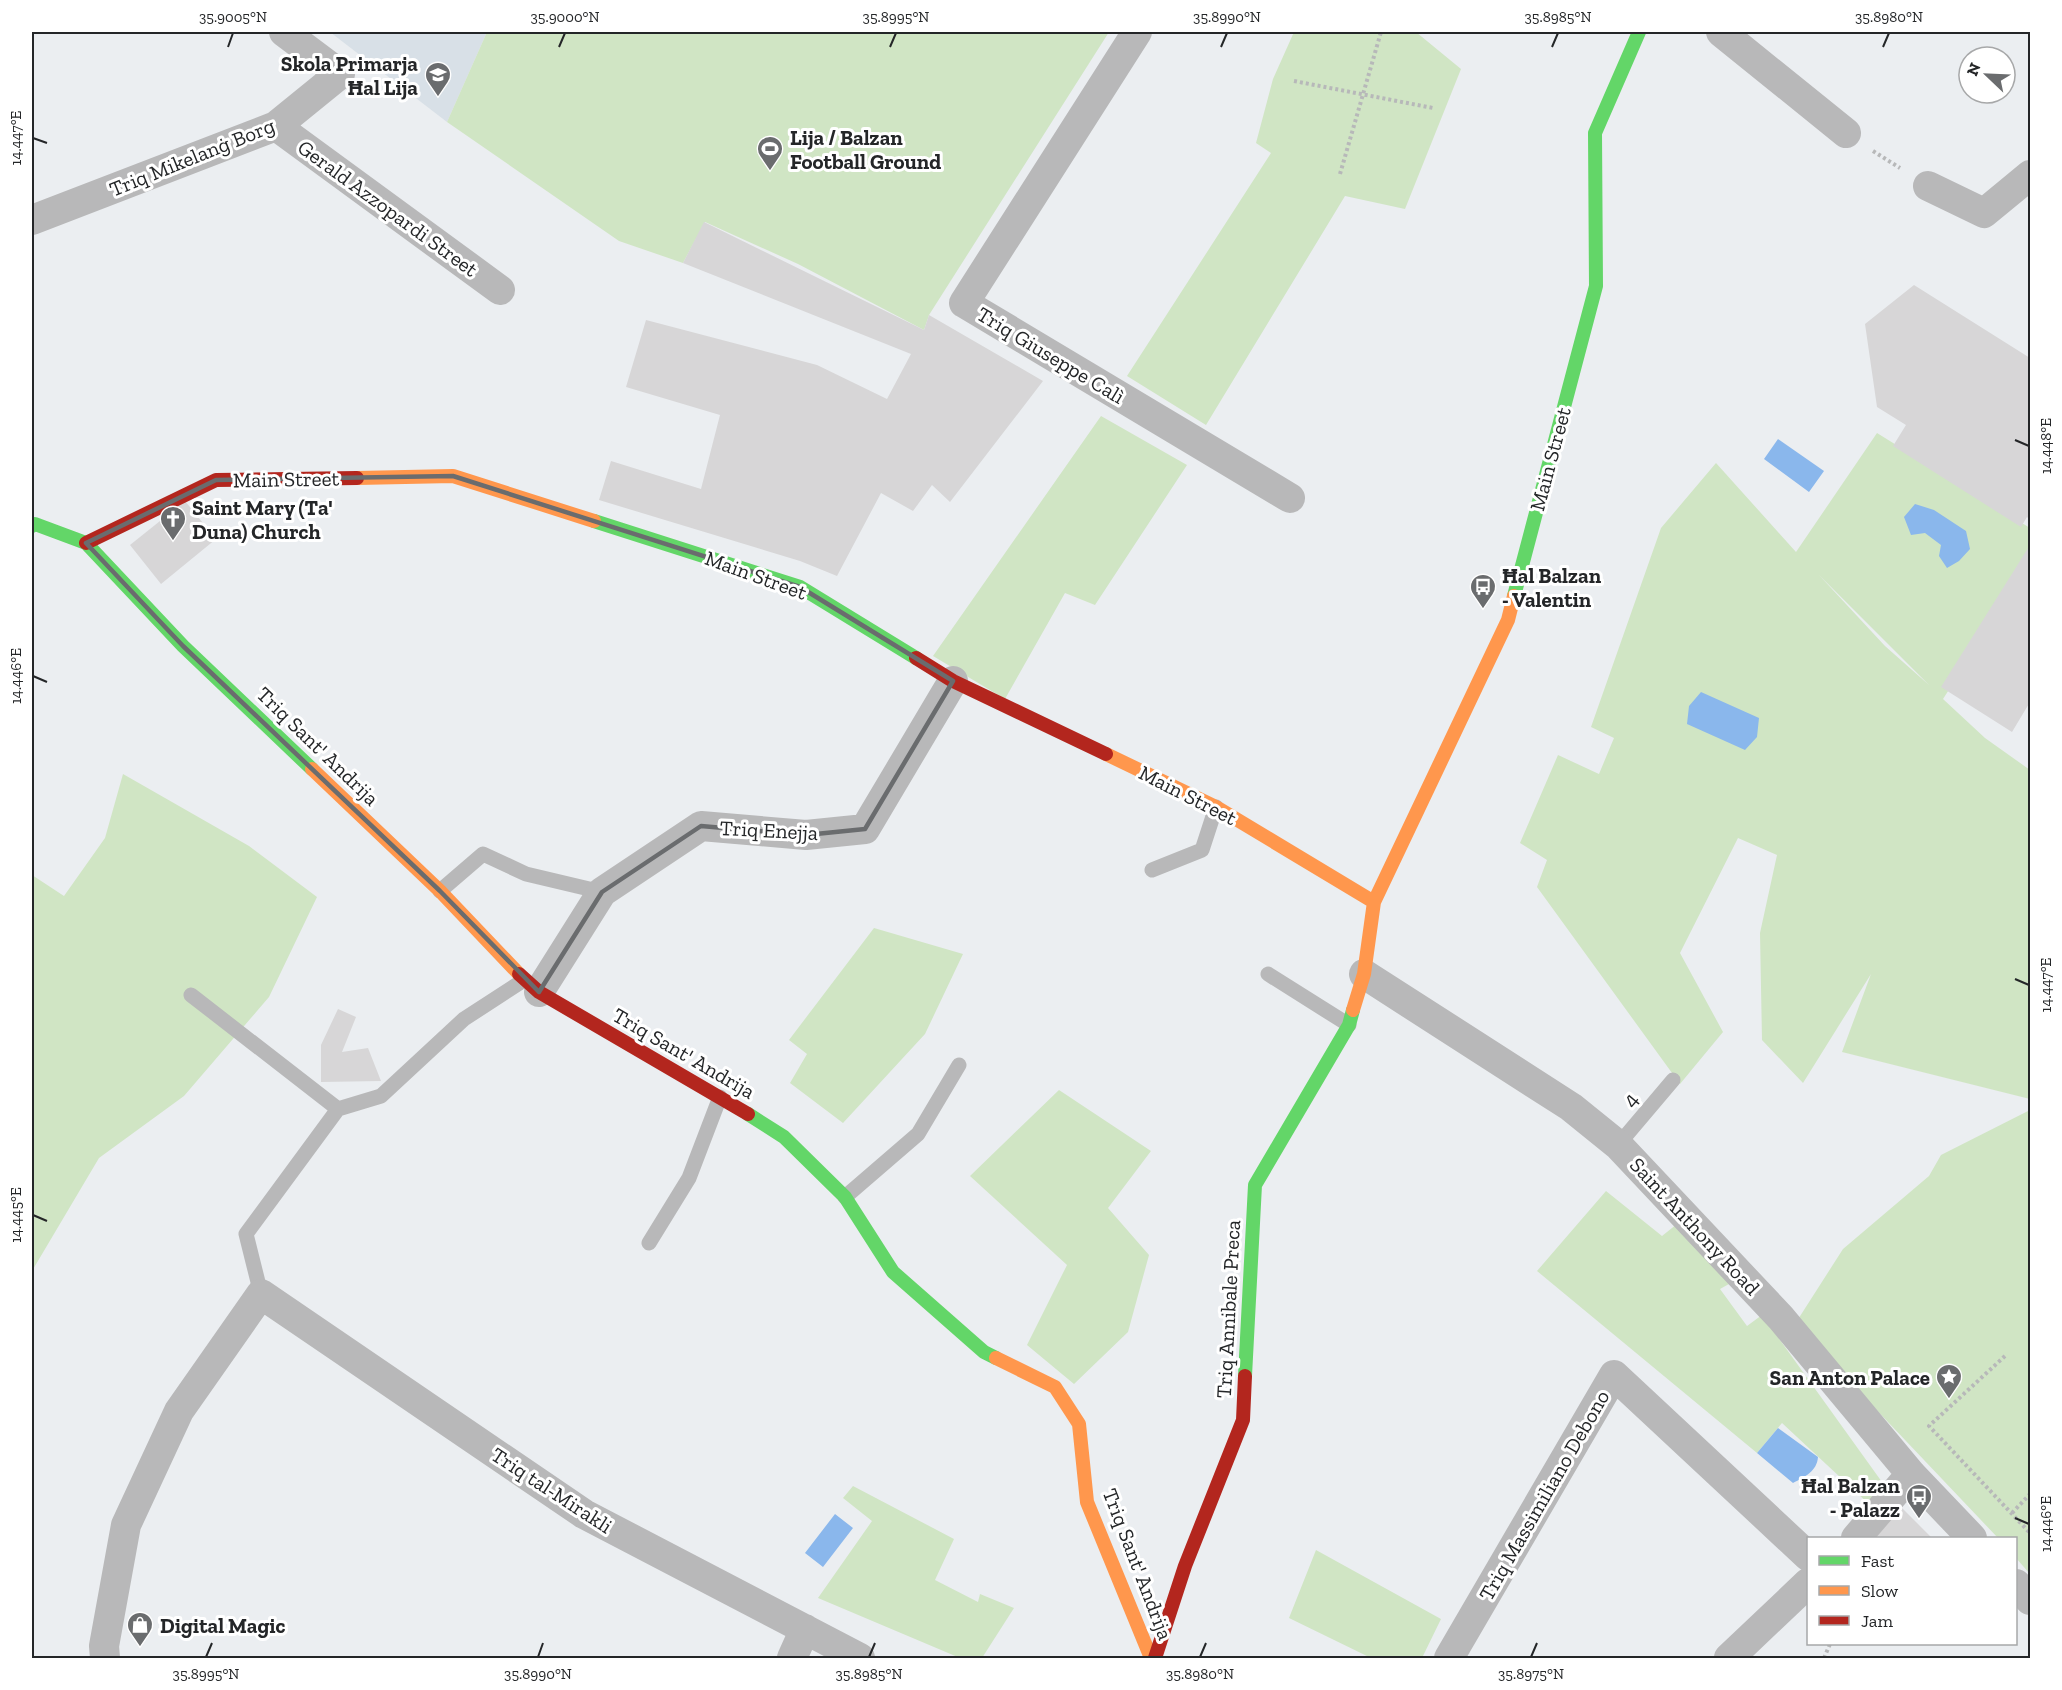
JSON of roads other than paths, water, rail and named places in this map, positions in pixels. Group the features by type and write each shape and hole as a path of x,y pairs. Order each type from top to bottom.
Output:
{"street":[{"name":"Triq Mikelanġ Borg","path":"32,220 276,126 340,74 284,32"},
{"name":"Triq Giuseppe Calì","path":"1137,32 964,303 1290,498"},
{"name":"Main Street","path":"1364,974 1374,902 1508,620 1596,286 1595,133 1640,32"},
{"path":"1721,32 1846,133"},
{"name":"Gerald Azzopardi Street","path":"276,126 500,290"},
{"path":"1928,186 1984,213 2031,175"},
{"name":"Main Street","path":"86,543 216,480 453,476 800,586 953,681 1216,807 1374,902"},
{"path":"33,523 86,543"},
{"name":"Triq Sant' Andrija","path":"86,543 183,646 440,891 532,986 784,1137 845,1197 893,1272 984,1352 1055,1387 1079,1424 1087,1502 1153,1659"},
{"name":"Triq Enejja","path":"532,986 602,892 701,826 806,835 865,829 953,681"},
{"name":"Triq Annibale Preca","path":"1153,1659 1185,1566 1243,1420 1255,1185 1349,1025 1364,974"},
{"name":"Saint Anthony Road","path":"1364,974 1570,1107 1618,1145 1781,1318 1911,1474 1970,1537"},
{"path":"105,1659 104,1646 126,1525 179,1411 261,1294"},
{"name":"Triq tal-Mirakli","path":"261,1294 584,1514 860,1659"},
{"name":"Triq Massimiliano Debono","path":"1449,1659 1614,1375 1807,1555"},
{"path":"1858,1537 1911,1474"},
{"path":"1729,1659 1807,1585"},
{"path":"2017,1585 2031,1600"},
{"path":"792,1659 805,1629"}],"lane":[{"path":"1152,870 1202,850 1216,807"},
{"path":"440,891 483,855 526,874 602,892"},
{"path":"1268,974 1349,1025"},
{"path":"261,1294 246,1234 338,1109 381,1096 464,1019 532,986"},
{"path":"191,995 338,1109"},
{"path":"845,1197 918,1134 959,1065"},
{"name":"4","path":"1618,1145 1673,1080"},
{"path":"649,1244 689,1178 720,1097"}],"water":[{"path":"1778,439 1824,471 1809,492 1764,459"},
{"path":"1915,504 1934,510 1966,531 1970,549 1959,561 1947,568 1939,556 1941,545 1925,533 1911,535 1904,517"},
{"path":"1701,692 1759,718 1757,737 1745,750 1687,724 1689,706"},
{"path":"1778,1428 1818,1457 1813,1470 1793,1483 1757,1453"},
{"path":"835,1514 853,1528 823,1567 805,1553"}],"place":[{"name":"Skola Primarja Ħal Lija","path":"438,98"},
{"name":"Lija / Balzan Football Ground","path":"770,172"},
{"name":"Saint Mary (Ta' Duna) Church","path":"173,542"},
{"name":"Ħal Balzan - Valentin","path":"1483,610"},
{"name":"San Anton Palace","path":"1949,1400"},
{"name":"Ħal Balzan - Palazz","path":"1919,1520"},
{"name":"Digital Magic","path":"140,1648"}]}
